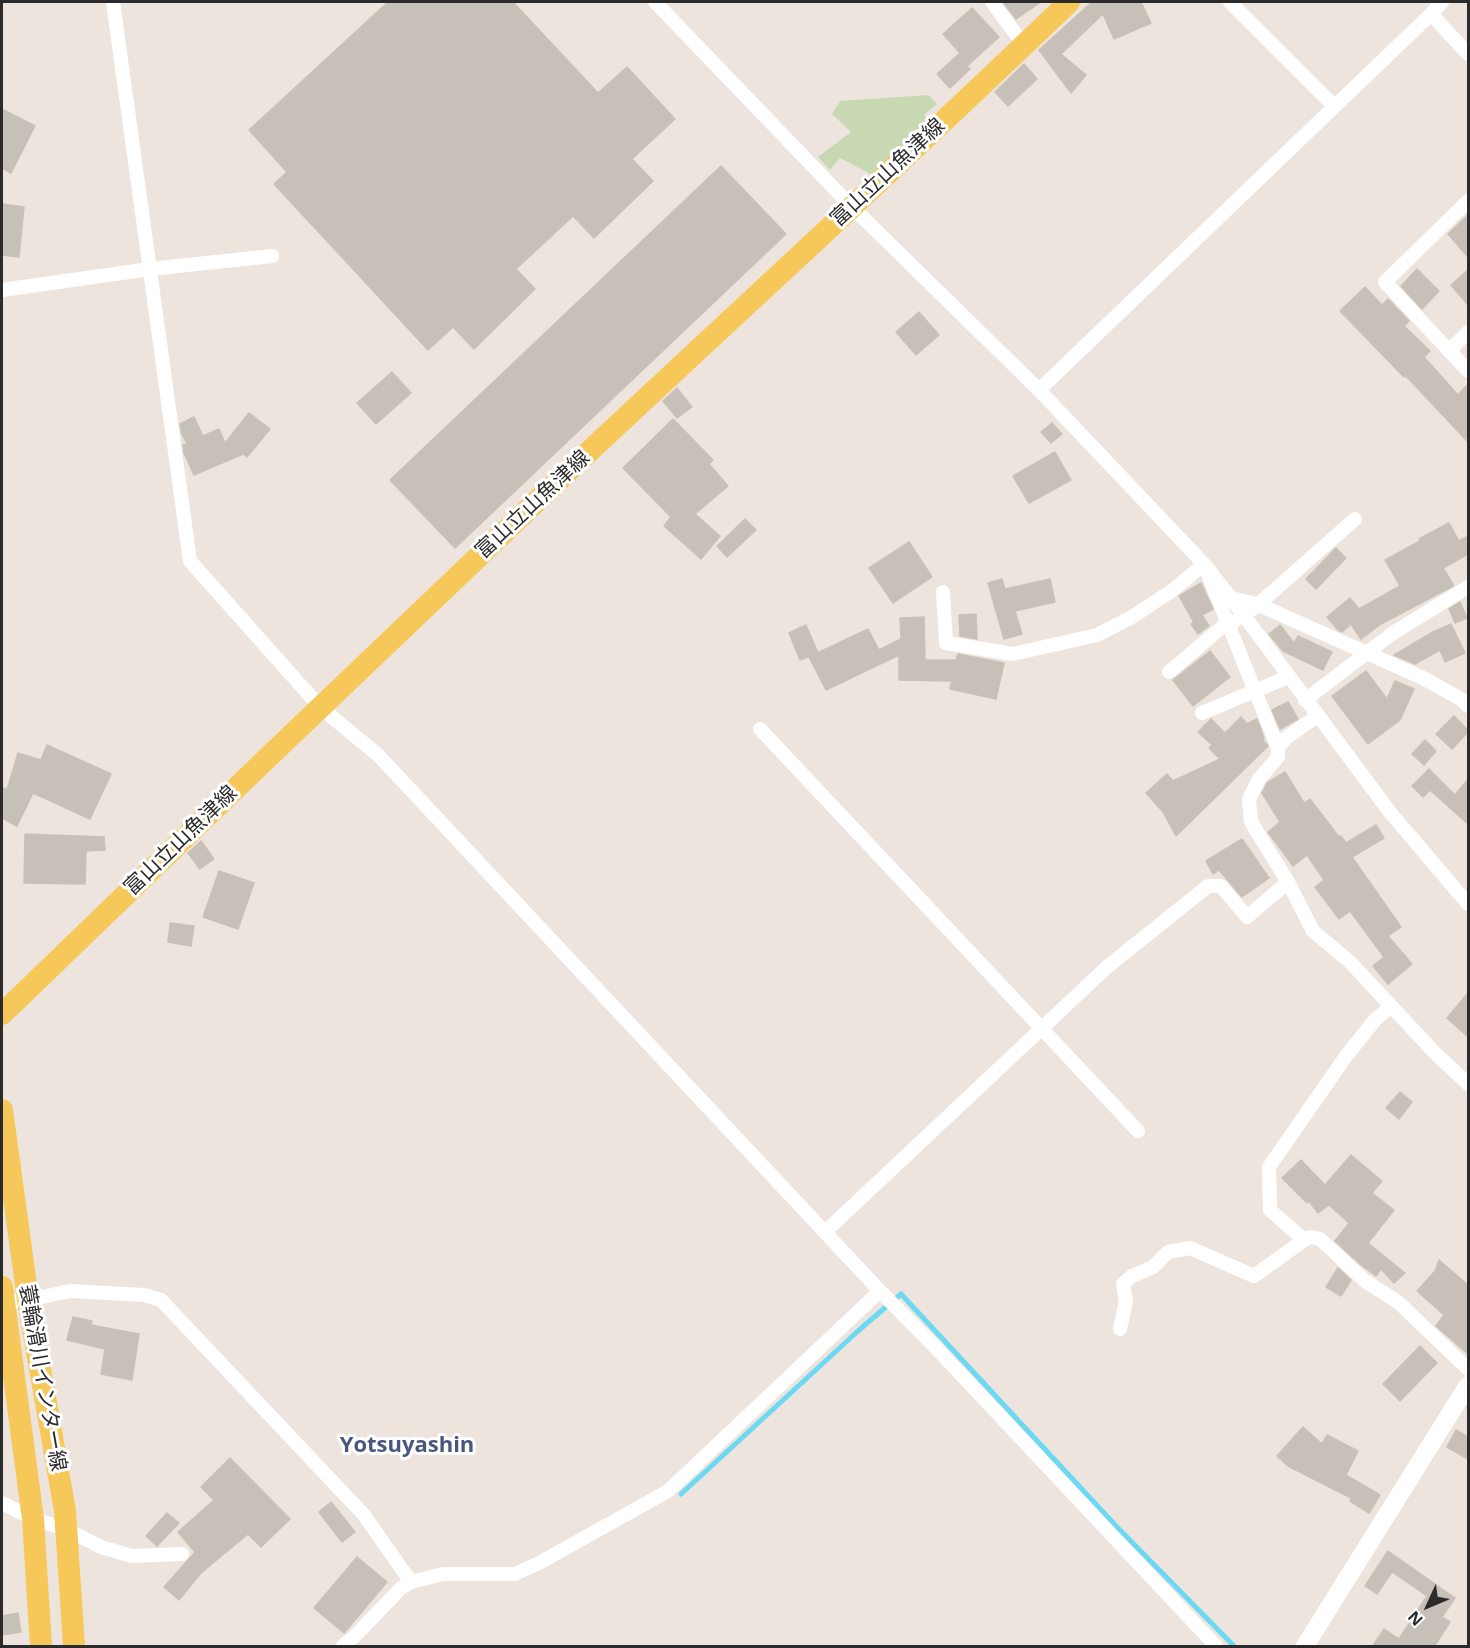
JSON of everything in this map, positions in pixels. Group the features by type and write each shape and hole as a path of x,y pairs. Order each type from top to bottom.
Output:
{"main road":[{"name":"富山立山魚津線","path":"2,1014 320,707 1069,2"},
{"name":"蓑輪滑川インター線","path":"2,1110 28,1300 64,1511 74,1647"},
{"name":"蓑輪滑川インター線","path":"3,1295 33,1519 41,1647"}],"street":[{"path":"113,2 190,561 320,707 378,754 1216,1647"},
{"path":"655,2 852,207 1039,390 1204,564 1232,598 1389,812 1468,904"},
{"path":"992,2 1024,45"},
{"path":"1230,2 1334,106"},
{"path":"1039,390 1442,2"},
{"path":"1431,14 1468,54"},
{"path":"1468,201 1384,282 1468,371"},
{"path":"2,290 150,269 272,256"},
{"path":"1449,351 1468,332"},
{"path":"1169,672 1227,623 1245,617 1354,519"},
{"path":"944,592 946,643 1013,654 1097,635 1132,617 1173,590 1204,564"},
{"path":"1204,564 1278,748 1278,757 1259,779 1249,799 1251,822 1288,882 1313,932 1350,962 1435,1053 1468,1084"},
{"path":"1305,700 1394,633 1468,587"},
{"path":"1232,598 1257,604 1423,678 1461,699 1468,706"},
{"path":"1202,713 1288,677"},
{"path":"1278,748 1286,738 1317,716"},
{"path":"760,729 1138,1131"},
{"path":"826,1231 1107,966 1208,886 1221,886 1247,917 1288,882"},
{"path":"1304,1240 1270,1210 1269,1167 1346,1056 1375,1020 1390,1006"},
{"path":"1120,1329 1125,1301 1123,1284 1132,1276 1153,1267 1168,1252 1190,1248 1254,1276 1311,1237 1320,1239 1365,1281 1398,1302 1468,1369"},
{"path":"3,1295 28,1300 70,1291 144,1295 161,1300 364,1515 411,1582"},
{"path":"343,1647 402,1588 411,1582 443,1574 515,1574 541,1562 668,1491 880,1291"},
{"path":"1305,1647 1468,1385"},
{"path":"2,1503 33,1519 66,1529 101,1547 132,1556 182,1554"}],"green space":[{"path":"928,95 937,104 924,115 931,121 874,176 840,158 830,170 818,157 851,132 832,114 840,101"}],"building":[{"path":"388,2 513,2 598,93 627,67 675,119 632,159 653,181 594,238 573,216 516,269 535,289 474,349 453,327 428,350 274,184 287,172 249,130"},
{"path":"1003,2 1041,2 1016,19"},
{"path":"1092,2 1141,2 1151,23 1114,39 1103,14 1061,54 1086,75 1071,93 1039,50"},
{"path":"972,8 999,37 967,66 970,69 950,88 937,74 960,53 943,34"},
{"path":"1024,64 1037,79 1008,106 995,92"},
{"path":"2,109 35,126 11,173 2,168"},
{"path":"721,166 786,234 455,548 390,480"},
{"path":"2,204 24,207 19,257 2,255"},
{"path":"1468,215 1468,257 1448,234"},
{"path":"1417,269 1439,291 1422,309 1401,286"},
{"path":"1468,270 1468,305 1451,285"},
{"path":"1365,287 1382,305 1388,299 1409,321 1404,326 1430,351 1424,357 1458,395 1468,384 1468,442 1340,311"},
{"path":"919,312 939,335 916,355 896,332"},
{"path":"392,372 411,393 376,424 357,403"},
{"path":"677,388 692,407 677,418 663,401"},
{"path":"249,413 270,429 247,457 243,454 194,475 184,453 183,445 187,444 180,424 194,417 203,436 219,429 225,443"},
{"path":"673,419 713,460 709,464 728,486 695,514 720,536 701,559 664,526 671,517 623,468"},
{"path":"1052,423 1062,434 1051,443 1041,432"},
{"path":"1055,452 1071,480 1029,503 1013,476"},
{"path":"745,519 756,530 727,557 717,546"},
{"path":"1449,523 1459,541 1468,536 1468,554 1443,568 1453,586 1381,624 1361,639 1351,624 1342,632 1338,630 1327,617 1350,598 1359,609 1400,586 1385,560"},
{"path":"909,542 932,577 893,603 869,568"},
{"path":"1336,548 1346,558 1316,589 1306,579"},
{"path":"1002,579 1005,589 1050,579 1055,602 1015,611 1022,634 1004,639 988,583"},
{"path":"1201,583 1213,609 1202,615 1209,626 1198,634 1191,624 1202,616 1193,621 1179,596"},
{"path":"1460,602 1467,618 1455,623 1449,609"},
{"path":"976,614 977,639 960,636 959,615"},
{"path":"924,617 925,660 956,660 958,654 1004,663 996,699 950,689 952,681 899,680 899,655 826,690 809,657 868,629 879,650 901,639 900,618"},
{"path":"1451,624 1465,653 1445,662 1440,650 1415,664 1394,655 1433,632"},
{"path":"806,625 818,653 800,660 789,633"},
{"path":"1280,625 1294,643 1298,636 1332,652 1323,670 1283,651 1269,634"},
{"path":"1210,651 1230,677 1193,706 1173,680"},
{"path":"1366,671 1387,699 1395,681 1414,689 1400,720 1368,744 1332,696"},
{"path":"1288,702 1298,719 1280,729 1272,710"},
{"path":"1454,716 1468,732 1452,749 1436,734"},
{"path":"1241,717 1247,724 1257,719 1264,738 1262,739 1268,746 1176,836 1163,812 1146,793 1167,774 1173,781 1220,759 1209,748 1212,745 1198,732 1211,719 1225,733"},
{"path":"1425,740 1436,751 1424,765 1412,754"},
{"path":"47,745 111,774 90,819 33,793 17,826 2,818 2,787 7,790 18,753 41,760"},
{"path":"1429,769 1455,795 1468,779 1468,824 1430,790 1423,797 1412,786"},
{"path":"1285,772 1304,803 1310,799 1346,843 1376,825 1384,838 1352,857 1401,927 1388,936 1412,964 1388,984 1373,966 1384,957 1350,911 1339,919 1315,887 1324,880 1307,855 1293,866 1268,832 1280,822 1262,793 1267,783"},
{"path":"25,834 104,837 105,850 86,851 85,884 24,883"},
{"path":"1242,839 1269,878 1242,897 1219,870 1213,874 1206,861"},
{"path":"201,841 214,859 200,869 188,853"},
{"path":"219,871 254,883 238,929 203,917"},
{"path":"170,923 194,926 191,946 168,942"},
{"path":"1468,993 1468,1037 1447,1018"},
{"path":"1400,1092 1412,1102 1399,1119 1386,1108"},
{"path":"1351,1155 1382,1181 1372,1193 1394,1210 1368,1243 1405,1273 1394,1283 1381,1269 1376,1276 1335,1241 1349,1223 1329,1205 1318,1213 1309,1201 1307,1203 1282,1178 1301,1160 1325,1185"},
{"path":"1439,1260 1468,1285 1468,1354 1436,1326 1444,1315 1417,1291 1435,1271"},
{"path":"1338,1268 1351,1280 1341,1296 1326,1287"},
{"path":"73,1317 92,1321 91,1325 139,1334 132,1380 101,1374 105,1349 67,1340"},
{"path":"1420,1346 1437,1363 1400,1401 1383,1384"},
{"path":"1303,1427 1322,1444 1327,1435 1358,1451 1346,1475 1380,1495 1369,1513 1350,1501 1351,1498 1288,1466 1277,1456"},
{"path":"1456,1430 1468,1437 1468,1459 1447,1447"},
{"path":"230,1458 290,1519 261,1547 248,1534 201,1573 179,1600 164,1587 195,1552 178,1532 214,1500 201,1487"},
{"path":"331,1502 355,1532 342,1542 319,1512"},
{"path":"167,1513 179,1523 157,1546 146,1536"},
{"path":"1388,1551 1455,1598 1442,1617 1450,1622 1434,1647 1372,1647 1384,1629 1399,1639 1427,1596 1392,1572 1377,1594 1365,1586"},
{"path":"357,1557 387,1582 344,1633 314,1608"},
{"path":"18,1613 21,1632 2,1635 2,1616"}],"waterway":[{"path":"681,1494 901,1294 1117,1527 1234,1646"}],"district":[{"name":"Yotsuyashin","path":"407,1446"}]}
